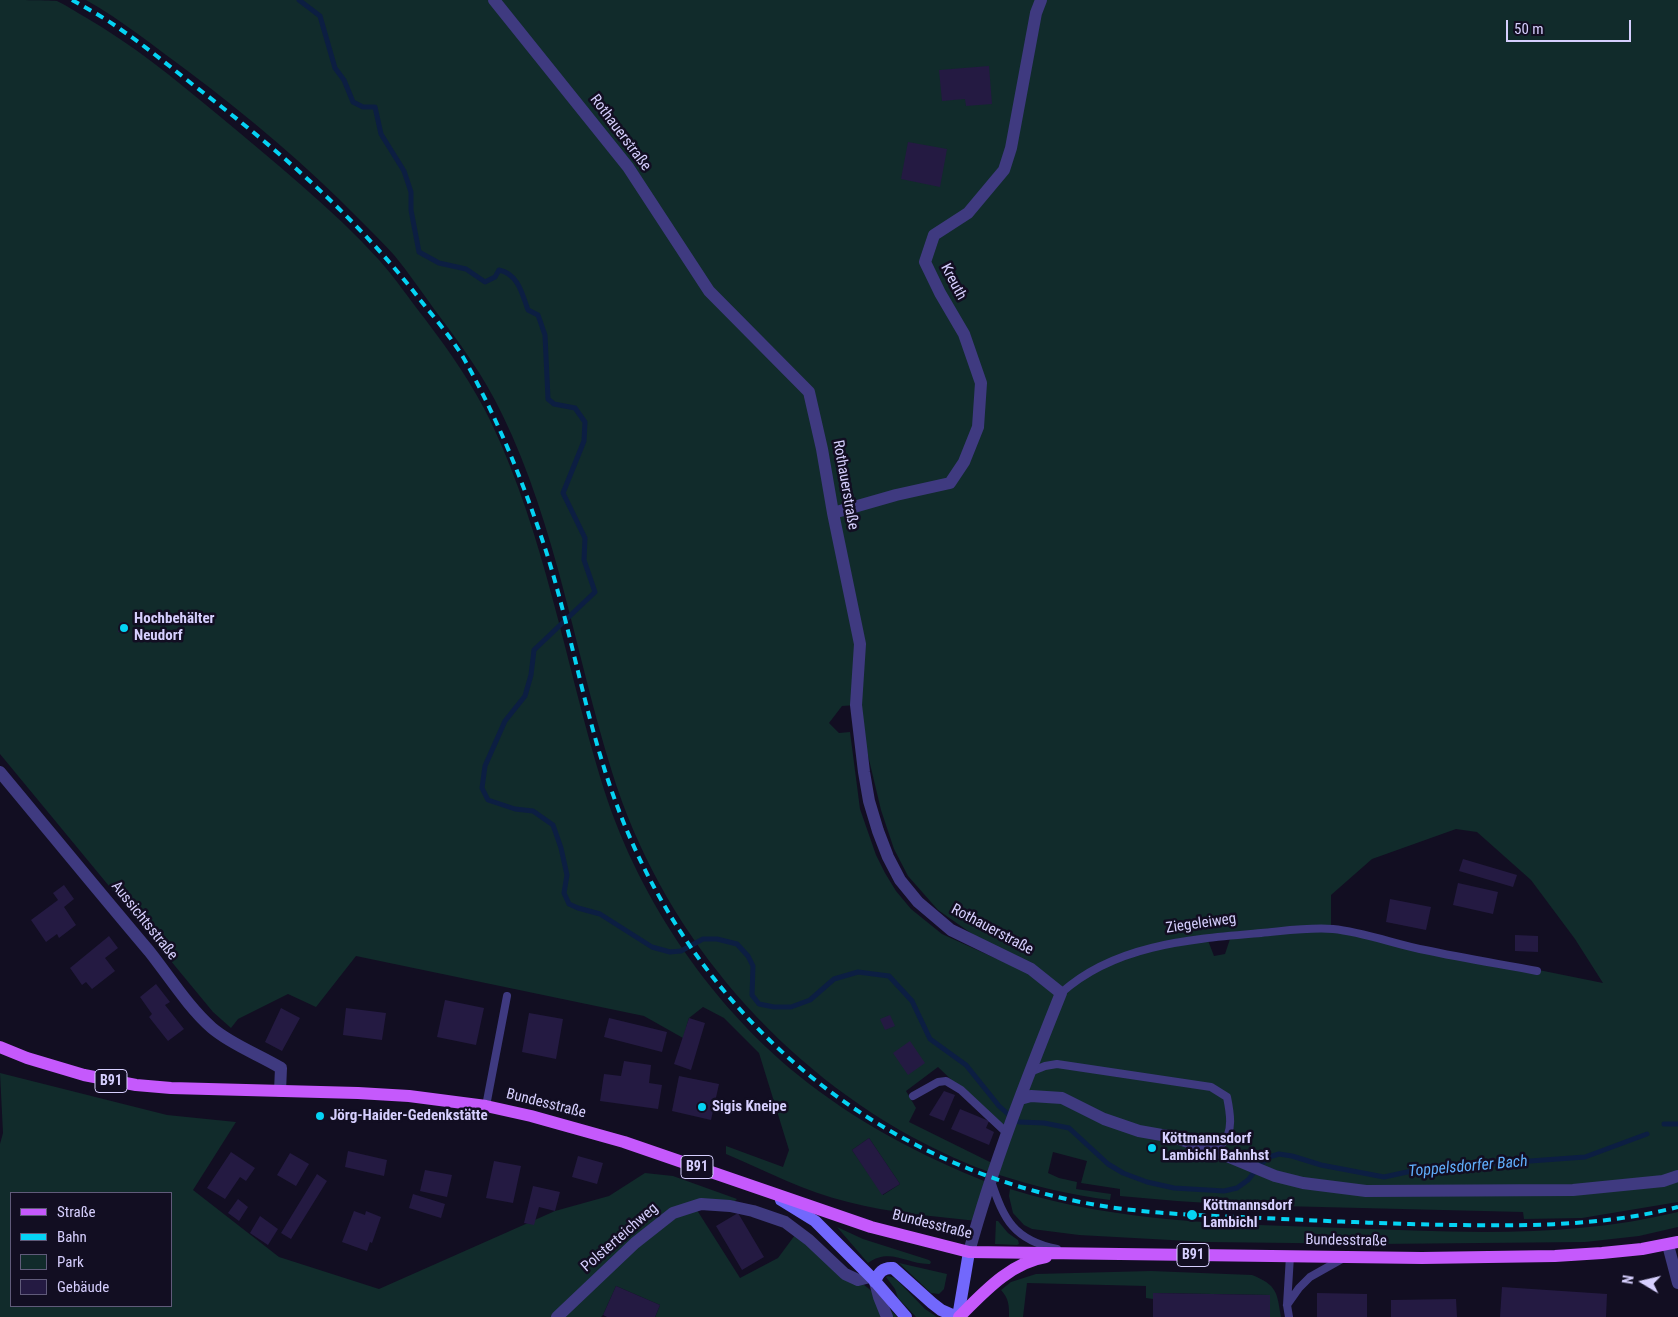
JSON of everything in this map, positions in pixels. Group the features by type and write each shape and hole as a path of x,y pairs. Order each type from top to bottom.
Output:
{"main road":[{"name":"Bundesstraße","path":"0,1047 27,1058 84,1075 171,1088 409,1096 486,1106 600,1135 871,1226 969,1252 1076,1252 1345,1258 1555,1256 1610,1253 1673,1244"},
{"path":"770,1193 816,1221 906,1317"},
{"path":"958,1317 969,1252"},
{"path":"958,1317 979,1296 1015,1268 1037,1258 1076,1252"},
{"path":"873,1280 880,1272 887,1268 893,1268 932,1303 958,1317"}],"street":[{"name":"Rothauerstraße","path":"494,0 628,167 709,291 809,392 860,644 856,705 869,801 888,857 900,880 918,902 951,930 1031,969 1062,993"},
{"name":"Kreuth","path":"833,513 896,495 950,483 964,462 971,445 978,427 981,384 964,334 940,294 925,262 934,235 968,213 1004,170 1011,148 1036,12 1042,0"},
{"name":"Aussichtsstraße","path":"0,772 211,1028 243,1049 261,1056 281,1068 280,1091"},
{"name":"Ziegeleiweg","path":"969,1252 991,1178 1030,1072 1062,993"},
{"path":"1020,1099 1031,1096 1062,1098 1104,1119 1130,1128 1173,1137 1210,1149 1268,1173 1304,1183 1366,1191 1573,1190 1663,1181 1678,1176"},
{"name":"Polsterteichweg","path":"557,1317 650,1231 673,1213 701,1204 730,1206 753,1211 784,1222 809,1240 845,1274 858,1280 873,1280"},
{"path":"1673,1244 1678,1283"},
{"path":"873,1280 887,1317"}],"lane":[{"name":"Ziegeleiweg","path":"1062,993 1076,980 1094,969 1121,957 1182,941 1306,929 1331,929 1354,932 1424,950 1537,971"},
{"path":"486,1106 508,996"},
{"path":"1030,1072 1056,1064 1212,1087 1227,1097 1231,1114 1229,1132 1221,1145 1210,1149"},
{"path":"913,1096 938,1082 946,1081 961,1090 1008,1134"},
{"path":"991,1178 998,1203 1012,1227 1042,1245 1076,1252"},
{"path":"1289,1317 1290,1256"},
{"path":"1288,1305 1310,1277 1345,1258"}],"green space":[{"path":"0,0 57,1 102,27 136,50 185,88 259,149 342,222 392,275 469,382 491,422 510,465 540,554 588,735 615,822 633,863 654,903 678,942 734,1014 765,1046 798,1075 866,1123 914,1149 989,1183 977,1221 896,1212 832,1198 801,1187 726,1154 726,1146 783,1167 789,1150 759,1053 724,1018 703,1007 689,1018 683,1038 644,1016 356,956 316,1007 288,994 238,1019 231,1028 213,1012 0,754","holes":["869,1138 900,1184 883,1195 852,1150"]},
{"path":"86,0 1678,0 1678,1202 1582,1218 1524,1219 1523,1212 1240,1205 1177,1201 1120,1196 1120,1189 1081,1183 1087,1161 1053,1152 1048,1173 1059,1178 1077,1182 1076,1189 1111,1194 1110,1200 1095,1198 1024,1182 985,1170 953,1157 912,1137 861,1105 812,1069 768,1028 727,983 691,935 659,883 633,829 612,772 564,591 537,501 521,457 502,414 471,360 394,255 319,180 277,142 211,89 139,34","holes":["856,705 881,810 894,849 908,876 938,910 1005,957 997,959 942,934 911,909 896,891 876,855 860,809 850,732 839,733 829,723 842,706","1456,829 1477,832 1531,880 1575,939 1603,983 1331,928 1331,895 1372,859","1231,936 1225,954 1214,956 1207,938","938,1067 1008,1134 996,1165 909,1122 916,1108 906,1091"]},
{"path":"0,1073 167,1115 236,1122 193,1190 279,1257 379,1289 555,1211 609,1196 645,1173 673,1176 737,1199 730,1206 695,1207 740,1278 778,1258 798,1231 879,1297 897,1317 655,1317 660,1305 616,1286 601,1317 0,1317 0,1144 3,1133"},
{"path":"1010,1189 1092,1209 1175,1220 1217,1223 1427,1231 1511,1232 1553,1230 1637,1221 1678,1212 1678,1227 1639,1236 1585,1242 1376,1244 1207,1242 1079,1235 1032,1229 1024,1225 1013,1213 1009,1196"},
{"path":"996,1221 1018,1240 1019,1244 995,1244"},
{"path":"837,1227 863,1239 931,1262 930,1264 922,1264 899,1258 884,1257 876,1258 868,1263"},
{"path":"899,1263 947,1274 944,1289 939,1294 931,1293"},
{"path":"1151,1271 1252,1275 1267,1282 1274,1290 1277,1295 1281,1317 1270,1317 1270,1295 1154,1293 1153,1299 1146,1298 1146,1286 1027,1283 1023,1317 1009,1317 1008,1302 1001,1290 1011,1282 1036,1274"},
{"path":"886,1277 895,1278 925,1309 937,1317 916,1317 898,1298 895,1289"}],"building":[{"path":"989,66 992,104 966,106 965,99 942,101 939,70"},
{"path":"908,142 947,149 940,187 901,179"},
{"name":"Hochbehälter Neudorf","path":"120,622 129,624 127,633 118,632"},
{"path":"1463,859 1517,875 1513,887 1459,871"},
{"path":"1458,883 1498,892 1493,914 1453,905"},
{"path":"64,885 74,899 64,907 76,925 59,938 57,934 46,942 31,920 58,900 53,893"},
{"path":"1390,899 1431,907 1426,930 1386,922"},
{"path":"1515,935 1538,936 1538,952 1515,951"},
{"path":"109,936 118,948 105,958 115,971 92,989 86,982 82,985 70,968"},
{"path":"156,984 170,1002 165,1005 184,1029 168,1041 149,1017 152,1014 140,997"},
{"path":"445,1000 484,1008 476,1045 437,1037"},
{"path":"281,1008 300,1018 282,1051 265,1042"},
{"path":"346,1008 386,1013 382,1040 343,1035"},
{"path":"529,1013 563,1019 556,1059 522,1052"},
{"path":"890,1015 895,1026 885,1030 880,1019"},
{"path":"609,1018 667,1032 662,1052 604,1037"},
{"path":"689,1018 705,1023 691,1070 674,1064"},
{"path":"910,1041 925,1063 908,1075 893,1053"},
{"path":"624,1061 651,1065 649,1083 662,1085 658,1109 600,1101 604,1074 621,1076"},
{"path":"679,1076 719,1084 711,1120 672,1111"},
{"path":"944,1091 955,1095 944,1121 929,1115"},
{"path":"960,1109 989,1121 986,1128 994,1132 989,1145 951,1129"},
{"path":"869,1138 900,1184 882,1195 852,1150"},
{"path":"348,1151 387,1160 384,1176 345,1167"},
{"path":"231,1152 255,1168 246,1181 240,1177 225,1199 207,1188"},
{"path":"290,1153 309,1164 296,1186 277,1175"},
{"path":"578,1156 603,1163 597,1184 572,1177"},
{"path":"494,1161 521,1166 513,1203 486,1198"},
{"path":"425,1170 452,1175 447,1197 420,1191"},
{"path":"317,1174 327,1181 291,1239 281,1233"},
{"path":"533,1186 560,1192 555,1211 539,1207 534,1225 524,1223"},
{"path":"413,1194 445,1204 441,1218 409,1208"},
{"path":"238,1199 248,1207 239,1221 228,1213"},
{"path":"354,1211 365,1215 366,1211 381,1217 372,1243 370,1242 367,1251 342,1242"},
{"path":"738,1213 764,1257 742,1270 716,1226"},
{"path":"260,1216 278,1229 268,1245 250,1233"},
{"path":"616,1286 660,1305 655,1317 607,1317 603,1315"},
{"path":"1502,1287 1607,1294 1606,1317 1500,1317"},
{"path":"1153,1293 1270,1295 1270,1317 1153,1317"},
{"path":"1317,1293 1367,1294 1367,1317 1317,1317"},
{"path":"1456,1299 1457,1317 1391,1317 1391,1300"}],"waterway":[{"name":"Toppelsdorfer Bach","path":"299,0 320,16 335,68 344,80 353,102 363,107 375,107 381,134 404,171 411,192 411,210 419,252 439,263 466,269 485,282 495,277 499,270 515,280 528,310 538,315 545,335 548,399 554,404 575,408 585,422 584,441 563,493 585,538 584,560 595,592 534,650 531,675 525,696 505,721 485,766 482,788 488,800 515,809 533,811 553,825 561,848 567,875 564,893 569,904 600,914 652,947 670,952 681,951 703,939 717,939 737,944 748,956 753,966 752,995 759,1004 774,1007 791,1007 810,1000 834,979 858,972 889,976 912,1001 930,1039 966,1065 999,1106 1008,1114"},
{"name":"Toppelsdorfer Bach","path":"1019,1122 1044,1123 1069,1128 1108,1164 1123,1173 1147,1182 1174,1188 1224,1191 1237,1188 1248,1180 1269,1157 1279,1154 1321,1165 1384,1177 1421,1169 1585,1157 1647,1134"},
{"name":"Toppelsdorfer Bach","path":"1664,1124 1678,1124"}],"railway":[{"path":"72,0 129,35 284,158 370,241 396,270 451,340 467,364 490,410 511,456 529,503 555,580 599,752 639,858 679,930 727,995 783,1053 846,1103 915,1144 990,1177 1071,1200 1118,1208 1190,1215 1430,1225 1510,1225 1566,1224 1622,1218 1678,1207"}],"place":[{"name":"Hochbehälter Neudorf","path":"124,628"},
{"name":"Sigis Kneipe","path":"702,1107"},
{"name":"Jörg-Haider-Gedenkstätte","path":"320,1116"},
{"name":"Köttmannsdorf Lambichl Bahnhst","path":"1152,1148"},
{"name":"Köttmannsdorf Lambichl","path":"1192,1215"}]}
